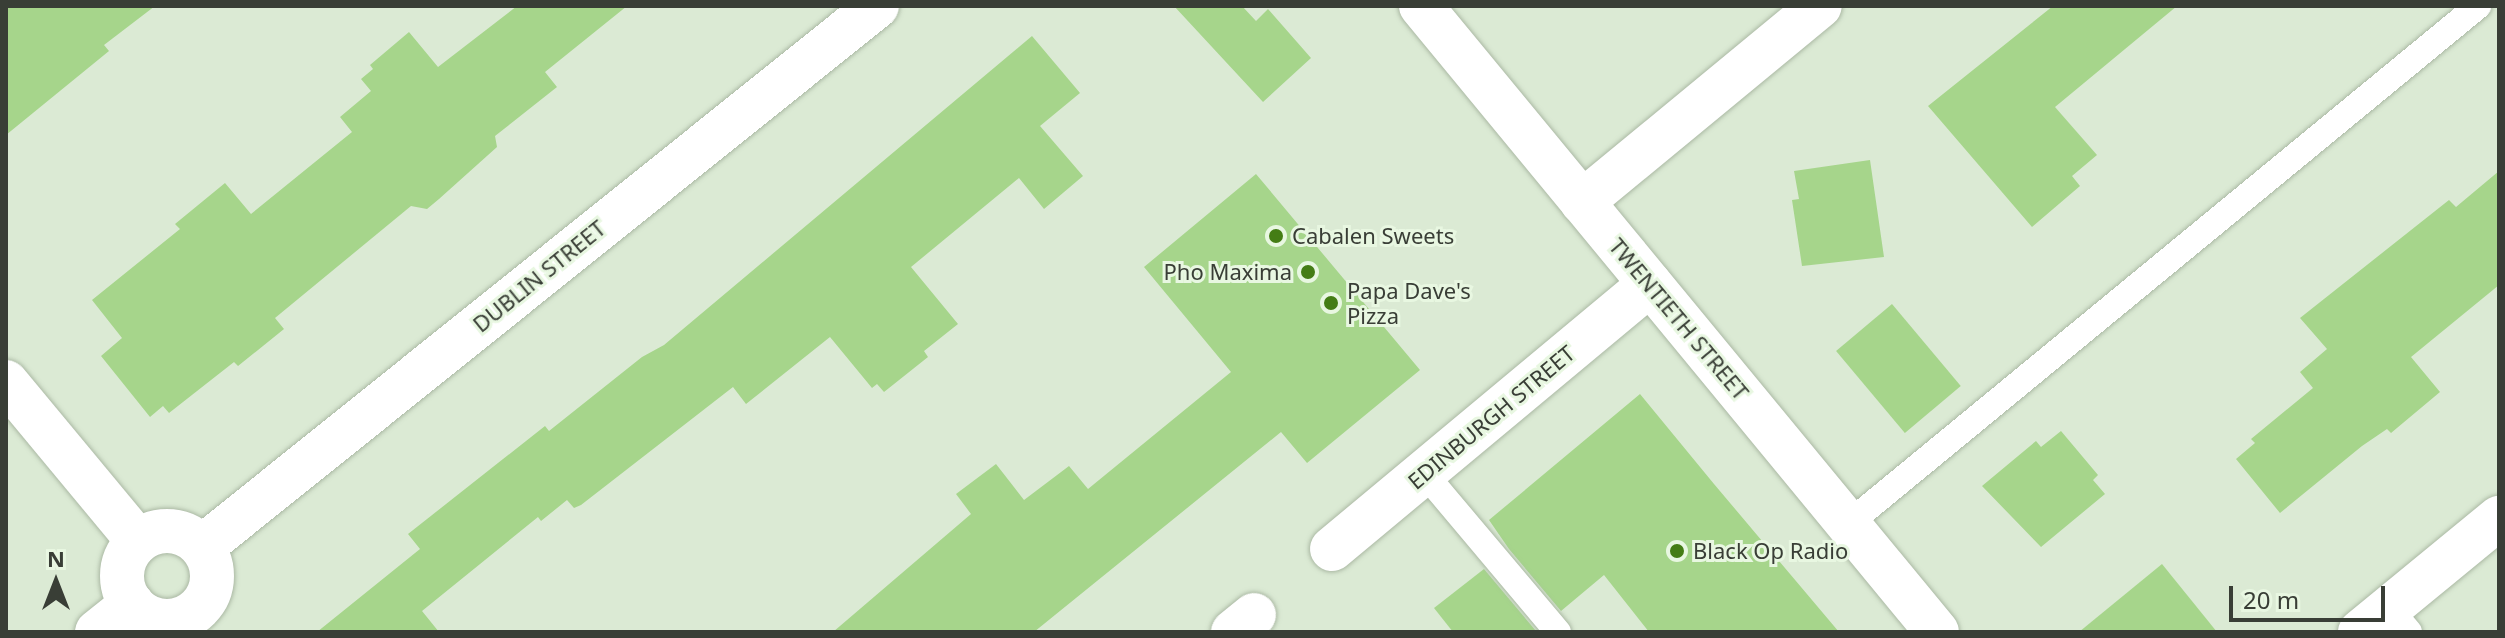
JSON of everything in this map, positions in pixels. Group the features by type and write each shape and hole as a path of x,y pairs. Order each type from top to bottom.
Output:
{"street":[{"name":"DUBLIN STREET","path":"202,547 877,6"},
{"name":"TWENTIETH STREET","path":"1421,6 1937,632"},
{"path":"1582,202 1820,6"},
{"name":"EDINBURGH STREET","path":"1332,549 1650,284"},
{"path":"6,382 138,541"},
{"path":"2386,624 2499,518"},
{"path":"163,531 178,532 202,547 210,559 211,588 204,622 169,622 142,614 132,604 122,578 129,552 138,541 163,531"},
{"path":"97,632 132,604"}],"lane":[{"path":"1848,524 2478,6"},
{"path":"1424,473 1558,632"}],"building":[{"path":"6,6 155,6 104,45 109,51 6,135"},
{"path":"517,6 627,6 545,72 557,87 495,136 497,147 439,199 427,209 411,206 275,318 284,329 238,366 234,362 169,413 163,406 150,417 101,356 122,338 92,300 180,229 175,224 225,183 251,214 352,132 340,117 371,91 361,79 373,69 370,65 409,32 438,67"},
{"path":"1174,6 1242,6 1256,21 1268,9 1311,58 1263,102"},
{"path":"2053,6 2177,6 2055,107 2097,155 2072,176 2080,186 2032,227 1928,106"},
{"path":"1032,36 1080,93 1040,126 1083,176 1044,209 1019,178 911,267 958,324 924,351 928,357 884,392 877,384 872,388 830,337 746,404 733,387 581,505 574,508 567,500 541,521 538,517 422,611 439,632 317,632 420,549 408,534 545,426 549,431 642,357 664,345"},
{"path":"1870,160 1884,257 1802,266 1792,200 1799,199 1794,171"},
{"path":"2499,171 2499,285 2411,357 2440,392 2391,433 2387,429 2362,446 2280,513 2236,459 2255,443 2251,439 2313,388 2300,372 2327,349 2300,318 2449,200 2456,207"},
{"path":"1256,174 1420,370 1307,463 1281,432 1034,632 833,632 971,514 956,494 996,464 1024,500 1069,466 1088,489 1231,372 1144,267"},
{"path":"1892,304 1961,386 1905,433 1836,351"},
{"path":"1640,394 1839,632 1649,632 1604,575 1561,611 1509,549 1489,520"},
{"path":"2061,431 2098,475 2093,480 2105,494 2041,547 1982,486 2036,441 2041,447"},
{"path":"2162,564 2217,632 2079,632"},
{"path":"1484,569 1536,631 1453,632 1434,608"}],"place":[{"name":"Cabalen Sweets","path":"1276,236"},
{"name":"Pho Maxima","path":"1308,272"},
{"name":"Papa Dave's Pizza","path":"1331,303"},
{"name":"Black Op Radio","path":"1677,551"}]}
